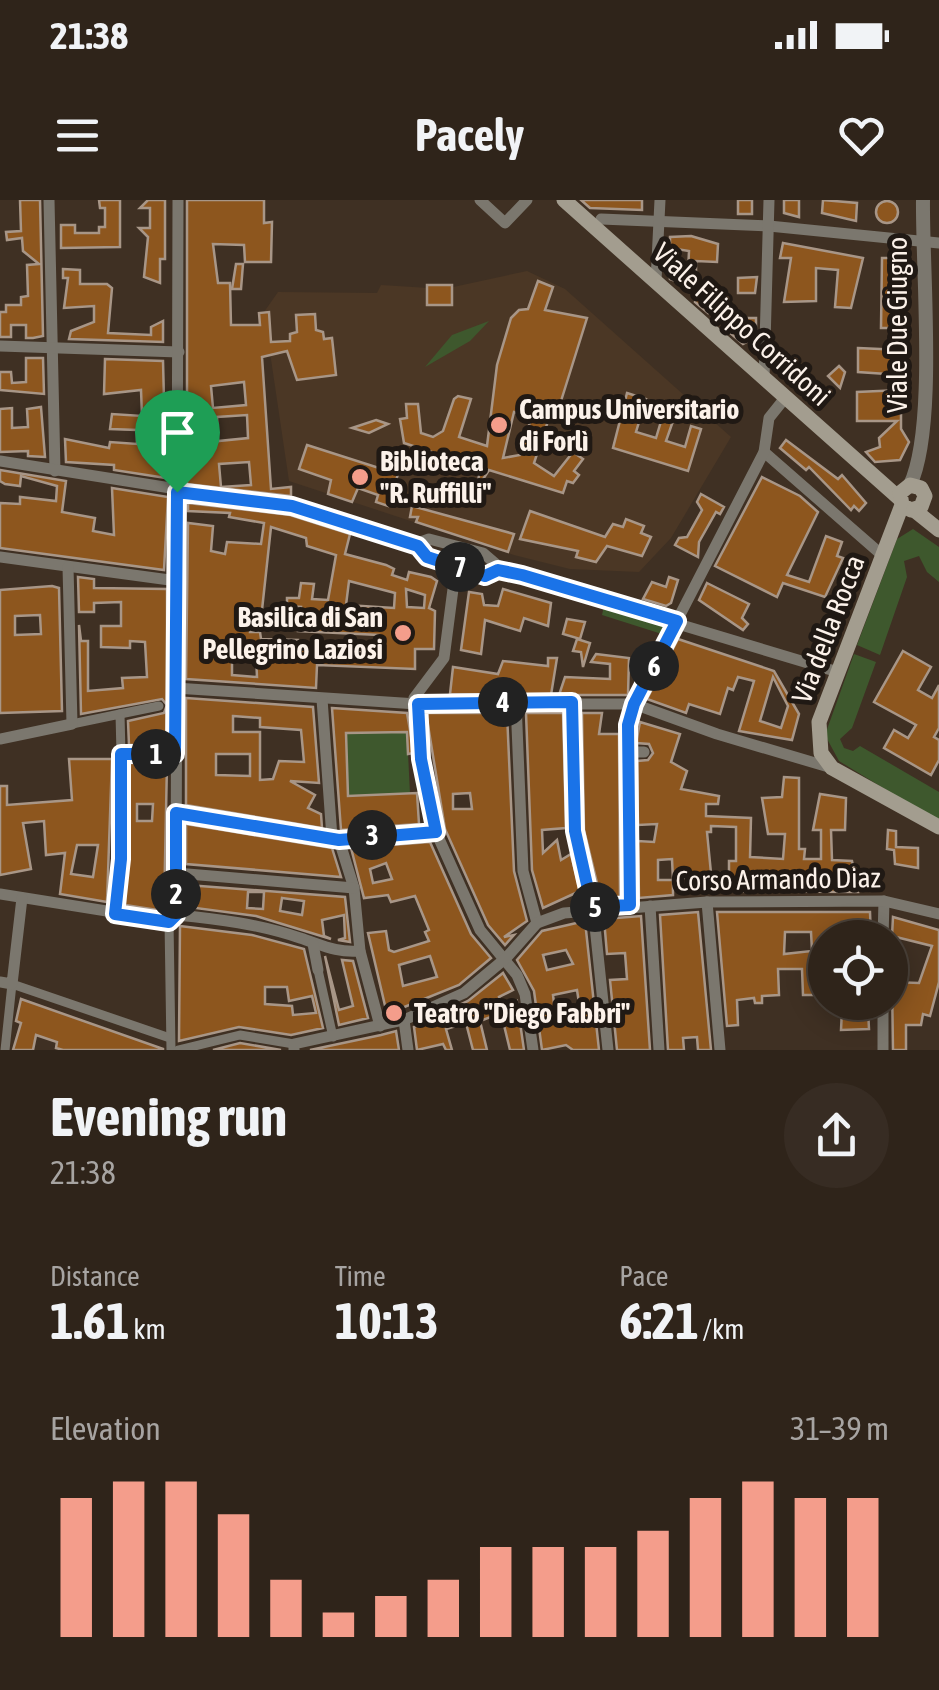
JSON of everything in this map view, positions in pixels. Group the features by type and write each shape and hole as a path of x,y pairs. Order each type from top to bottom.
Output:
{"main road":[{"name":"Viale Filippo Corridoni","path":"564,200 784,398 908,496 938,530"},
{"name":"Via della Rocca","path":"832,768 818,739 819,722 908,496"},
{"path":"832,768 939,828"}],"street":[{"path":"49,200 55,470"},
{"path":"178,200 175,688 168,706 175,754 176,872 167,1037 174,1050 240,1035 294,1047 404,1020 464,993 506,958 537,923 522,871 516,702"},
{"path":"480,200 505,222 527,200"},
{"path":"656,280 660,200"},
{"path":"764,379 769,200"},
{"name":"Viale Due Giugno","path":"908,496 931,402 924,200"},
{"path":"601,218 769,226 939,243"},
{"path":"0,346 179,352"},
{"path":"630,905 628,752 634,704 764,452 768,418 784,398"},
{"path":"764,452 882,556"},
{"path":"0,460 177,491 292,506 418,546 427,557 485,576 498,570 838,672"},
{"path":"418,546 429,539 460,546 489,556 498,570"},
{"path":"0,556 177,581"},
{"path":"456,566 444,658 414,698 418,704 421,759 436,832 480,930 506,958 525,994 533,1050"},
{"path":"68,567 72,724"},
{"path":"175,688 418,704 634,704 717,734 832,768"},
{"path":"322,698 335,839 354,888 360,951 380,1026"},
{"path":"572,702 575,831 592,907 608,1050"},
{"path":"0,740 168,706"},
{"path":"115,914 121,859 120,714"},
{"path":"628,752 644,752"},
{"path":"121,754 175,754"},
{"path":"176,813 335,839 436,832"},
{"path":"176,872 354,888"},
{"path":"1,894 115,914 219,918 337,952 360,951"},
{"path":"5,1050 11,1036 6,983 22,898"},
{"path":"884,901 884,920"},
{"name":"Corso Armando Diaz","path":"537,923 592,907 707,902 884,901 939,914"},
{"path":"707,902 720,1050"},
{"path":"650,906 659,1050"},
{"path":"313,944 332,1037"},
{"path":"6,983 167,1037"},
{"path":"117,1032 118,1020"},
{"path":"404,1020 408,1050"},
{"path":"884,1020 884,1050"}],"shaded area":[{"name":"Campus Universitario di Forlì","path":"527,271 565,289 731,437 671,538 639,572 570,569 514,555 289,481 264,312 278,292 377,293 381,285 444,289"}],"green space":[{"path":"489,321 470,341 425,367 452,335"},
{"path":"913,529 939,547 939,582 927,572 919,556 904,561 907,577 880,655 857,645 897,539"},
{"path":"604,606 662,624 665,635 602,615"},
{"path":"854,654 876,662 852,728 840,739 844,748 853,751 860,746 939,792 939,822 839,761 825,735"},
{"path":"407,732 410,794 348,796 346,733"}],"building":[{"path":"20,200 40,200 43,336 33,338 26,338 26,325 11,325 11,337 0,337 0,312 6,312 6,305 21,305 21,297 28,296 27,265 39,264 23,251 22,238 7,240 6,232 21,231"},
{"path":"99,200 120,200 120,247 61,248 61,225 75,225 75,233 99,233 99,227 105,227 105,208 100,208"},
{"path":"148,200 165,200 165,259 160,259 160,283 144,277 148,237 139,228 150,228 150,208 140,208"},
{"path":"187,200 264,200 264,223 272,222 271,262 245,262 244,245 213,244 218,283 230,283 231,325 260,325 259,313 269,312 271,342 290,341 290,334 297,332 296,315 315,314 316,330 323,332 324,339 332,338 336,375 297,380 287,351 262,357 271,489 291,487 291,496 187,484","holes":["244,382 246,405 213,408 211,386","247,415 248,438 218,441 217,417","249,462 251,485 221,487 219,464"]},
{"path":"581,200 642,200 642,210 590,208"},
{"path":"738,200 752,200 752,214 738,214"},
{"path":"784,200 799,200 799,217 784,213"},
{"path":"823,200 857,203 856,221 822,213"},
{"path":"883,201 891,201 898,212 891,223 883,223 876,216 876,208"},
{"path":"691,236 718,244 717,262 696,261 696,272 688,272 689,251 670,248 670,237"},
{"path":"783,243 863,258 851,308 835,307 838,270 816,268 816,301 784,302 791,258 780,258"},
{"path":"882,258 902,258 902,328 881,328"},
{"path":"236,264 243,264 241,289 232,289"},
{"path":"63,269 80,270 80,284 107,284 112,288 108,333 151,335 151,327 163,321 163,342 69,339 71,331 94,322 94,306 64,308 68,278 63,278"},
{"path":"670,270 687,270 687,285 670,279"},
{"path":"757,277 755,293 738,293 738,278"},
{"path":"538,281 553,287 545,310 587,318 556,417 550,415 534,463 554,476 573,452 583,459 574,471 579,475 573,483 567,481 563,493 489,470 476,490 480,471 475,466 404,443 400,419 407,418 406,404 418,404 421,433 433,437 443,431 454,399 471,399 459,437 487,446 497,365 511,318 519,310 528,309","holes":["514,412 532,415 520,455 503,458"]},
{"path":"427,285 452,285 452,305 427,305"},
{"path":"697,290 724,292 723,302 717,301 708,313 695,302"},
{"path":"744,318 756,318 756,337 743,344 728,331 737,320 743,326"},
{"path":"858,348 901,350 901,375 858,372"},
{"path":"26,358 43,358 44,394 0,390 0,372 11,372 12,383 26,382"},
{"path":"105,359 163,361 166,478 114,470 114,465 66,462 65,439 109,448 110,442 137,444 137,430 110,429 112,414 142,416 141,390 104,394"},
{"path":"794,364 817,387 809,399 784,374"},
{"path":"839,366 845,372 840,388 828,376"},
{"path":"901,390 901,429 909,442 900,460 875,462 866,452 880,447 879,438 897,421 857,421 857,392"},
{"path":"627,393 646,399 636,432 656,438 662,418 673,421 666,441 685,447 691,426 701,429 688,471 613,448"},
{"path":"41,407 45,457 28,456 28,451 0,452 0,409 12,408 12,428 28,427 27,409"},
{"path":"376,420 388,424 369,433 352,428"},
{"path":"786,440 838,479 842,475 866,503 859,511 854,506 851,510 809,467 806,470 780,448"},
{"name":"Biblioteca \"R. Ruffilli\"","path":"307,445 398,474 388,506 376,502 378,495 358,488 352,502 328,494 331,480 299,469"},
{"path":"0,470 66,481 62,512 95,518 93,531 114,535 112,488 168,497 164,570 0,548 0,503 20,504 20,497 56,501 57,486 21,476 20,486 5,484 0,481"},
{"path":"762,477 800,496 818,512 787,575 809,582 826,536 842,542 837,556 843,558 825,597 783,583 777,597 715,566"},
{"path":"701,494 724,507 720,514 716,512 699,542 698,557 675,545 679,538 687,537 702,510 697,502"},
{"path":"188,503 290,515 350,534 345,554 386,565 394,569 392,575 407,580 409,572 431,577 437,581 429,608 435,611 434,649 415,649 415,669 317,665 316,688 186,679 188,523 213,526 211,551 225,554 227,542 261,544 264,523 229,517 230,513 188,511","holes":["271,527 306,538 307,546 336,555 328,600 312,599 314,584 301,583 299,598 287,598 287,606 301,607 298,631 379,635 378,653 354,652 354,648 298,649 298,640 261,639 260,632 250,632 251,611 262,610","349,581 395,593 394,608 346,605","406,589 425,595 424,608 407,607","232,654 256,656 257,677 232,675"]},
{"path":"412,506 514,534 508,552 416,522 418,517 410,517"},
{"path":"530,511 605,537 613,524 623,527 626,519 644,526 641,533 651,537 642,556 607,546 596,562 576,557 578,551 520,539"},
{"path":"78,577 94,579 94,588 167,589 167,705 162,699 81,714 79,625 81,641 88,641 88,691 123,688 122,678 147,677 145,642 130,641 130,648 101,647 101,626 121,626 121,602 94,603 94,612 79,612"},
{"path":"669,577 678,580 671,603 666,606 643,599 652,582 666,587"},
{"path":"707,583 749,604 742,618 748,624 743,630 699,600"},
{"path":"59,588 62,711 0,713 0,590","holes":["40,615 41,634 15,635 15,616"]},
{"path":"503,589 551,603 548,626 524,618 520,631 485,620 481,654 461,650 469,592 482,594 484,605 498,606"},
{"path":"567,619 585,622 580,639 563,634"},
{"path":"577,639 590,643 583,667 581,652 573,651"},
{"path":"678,639 774,671 799,714 792,740 739,731 754,681 738,677 733,690 728,688 720,714 689,704 686,713 647,699","holes":["773,677 788,706 781,728 760,721"]},
{"path":"903,651 931,667 918,690 932,698 939,685 939,728 934,737 939,740 939,760 931,775 884,748 894,730 908,738 916,725 874,702"},
{"path":"596,654 629,658 628,695 559,695 565,677 610,679 610,664 591,662"},
{"path":"548,658 557,658 551,695 450,694 453,667 498,674 503,661 548,666"},
{"path":"186,698 313,707 319,783 290,781 315,795 308,808 321,814 322,828 186,805","holes":["233,716 260,718 260,727 301,730 304,762 279,761 273,779 260,780 260,732 233,732","216,754 250,754 250,776 216,775"]},
{"path":"167,705 167,745 129,745 128,721 164,713"},
{"path":"332,708 407,713 414,753 408,754 407,732 346,733 348,796 417,793 419,824 389,826 388,818 369,819 369,828 341,830"},
{"path":"426,713 507,713 514,871 527,921 504,937 514,935 505,945 488,925 445,829","holes":["470,793 472,809 453,809 453,794"]},
{"path":"526,713 563,713 566,828 542,830 543,853 557,840 561,860 571,854 580,891 543,908 532,870"},
{"path":"582,713 602,713 599,734 619,734 620,898 601,899 584,830"},
{"path":"640,722 680,734 671,762 687,771 681,789 719,796 718,804 706,804 706,816 751,818 750,857 783,859 785,834 768,834 762,798 782,797 784,777 799,778 799,849 805,849 804,859 821,859 821,830 813,830 820,794 846,798 845,830 831,830 832,860 852,861 858,892 704,891 704,880 683,878 673,881 673,895 639,898 638,841 654,842 657,824 638,825 637,761 648,760 653,753 649,744 636,743","holes":["711,826 736,827 736,861 729,861 729,873 711,873 707,832 711,832","672,859 673,880 658,880 658,860"]},
{"path":"69,759 112,759 107,902 60,894 65,853 46,855 44,821 23,823 31,869 0,875 0,786 7,786 7,805 72,800","holes":["77,845 98,845 93,877 71,874"]},
{"path":"130,763 167,763 164,911 125,905","holes":["137,804 153,804 152,821 137,821"]},
{"path":"186,824 332,848 341,877 186,864"},
{"path":"888,830 896,831 896,847 918,848 918,868 895,864 894,850 887,849"},
{"path":"430,842 471,934 491,958 459,985 387,1014 368,933 386,931 389,950 394,952 429,941 425,932 429,930 415,896 391,902 388,895 364,898 351,848","holes":["386,863 392,879 373,883 370,869","430,956 437,977 403,986 399,965"]},
{"path":"187,885 345,897 350,942 338,940 345,938 344,915 322,920 324,936 331,939 256,916 188,907","holes":["248,892 264,892 263,909 247,908","282,898 304,901 302,915 280,911"]},
{"path":"698,912 711,1050 698,1050 697,1037 683,1038 684,1050 668,1050 660,915"},
{"path":"717,912 870,912 870,920 808,920 808,932 785,932 784,954 808,951 808,995 803,995 802,969 778,969 779,995 762,996 762,1003 755,1003 754,998 737,1000 738,1025 727,1026"},
{"path":"641,916 650,1050 617,1050 610,980 627,979 625,953 607,954 604,919"},
{"path":"585,921 599,1050 573,1050 566,1045 542,1050 534,991 517,960 542,931","holes":["566,950 573,964 547,970 543,955","577,990 581,1016 556,1019 553,995"]},
{"path":"908,921 939,930 939,982 930,1016 923,1014 921,1025 906,1025 906,1050 893,1050 893,1020 908,1020 908,983 919,983 932,946 908,940"},
{"path":"180,926 252,935 304,949 323,1028 291,1035 239,1027 179,1041","holes":["265,987 287,987 289,1001 312,996 316,1013 293,1015 292,1006 265,1004"]},
{"path":"325,956 339,1010 353,1006 342,960 353,961 368,1018 339,1025"},
{"path":"503,973 513,990 499,997 504,1012 480,1021 487,1050 473,1050 466,1023 446,1029 452,1050 446,1050 443,1044 417,1050 414,1027 468,1001"},
{"path":"21,999 163,1050 63,1050 56,1048 57,1042 36,1035 33,1050 13,1050 21,1023 16,1021"},
{"path":"517,1002 524,1050 510,1050 503,1021"},
{"path":"842,1020 869,1020 869,1029 841,1030"},
{"path":"396,1031 399,1050 310,1050 381,1035"},
{"path":"240,1043 281,1050 213,1050"}],"place":[{"name":"Campus Universitario di Forlì","path":"499,425"},
{"name":"Biblioteca \"R. Ruffilli\"","path":"360,477"},
{"name":"Basilica di San Pellegrino Laziosi","path":"403,633"},
{"name":"Teatro \"Diego Fabbri\"","path":"394,1013"}],"route":[{"path":"177,492 292,506 418,546 427,557 485,576 498,570 522,575 677,621 634,704 628,725 630,905 592,907 575,831 572,702 516,702 418,704 421,759 436,832 361,835 339,840 176,813 176,915 169,922 115,914 121,859 121,754 175,754 177,492"}]}
